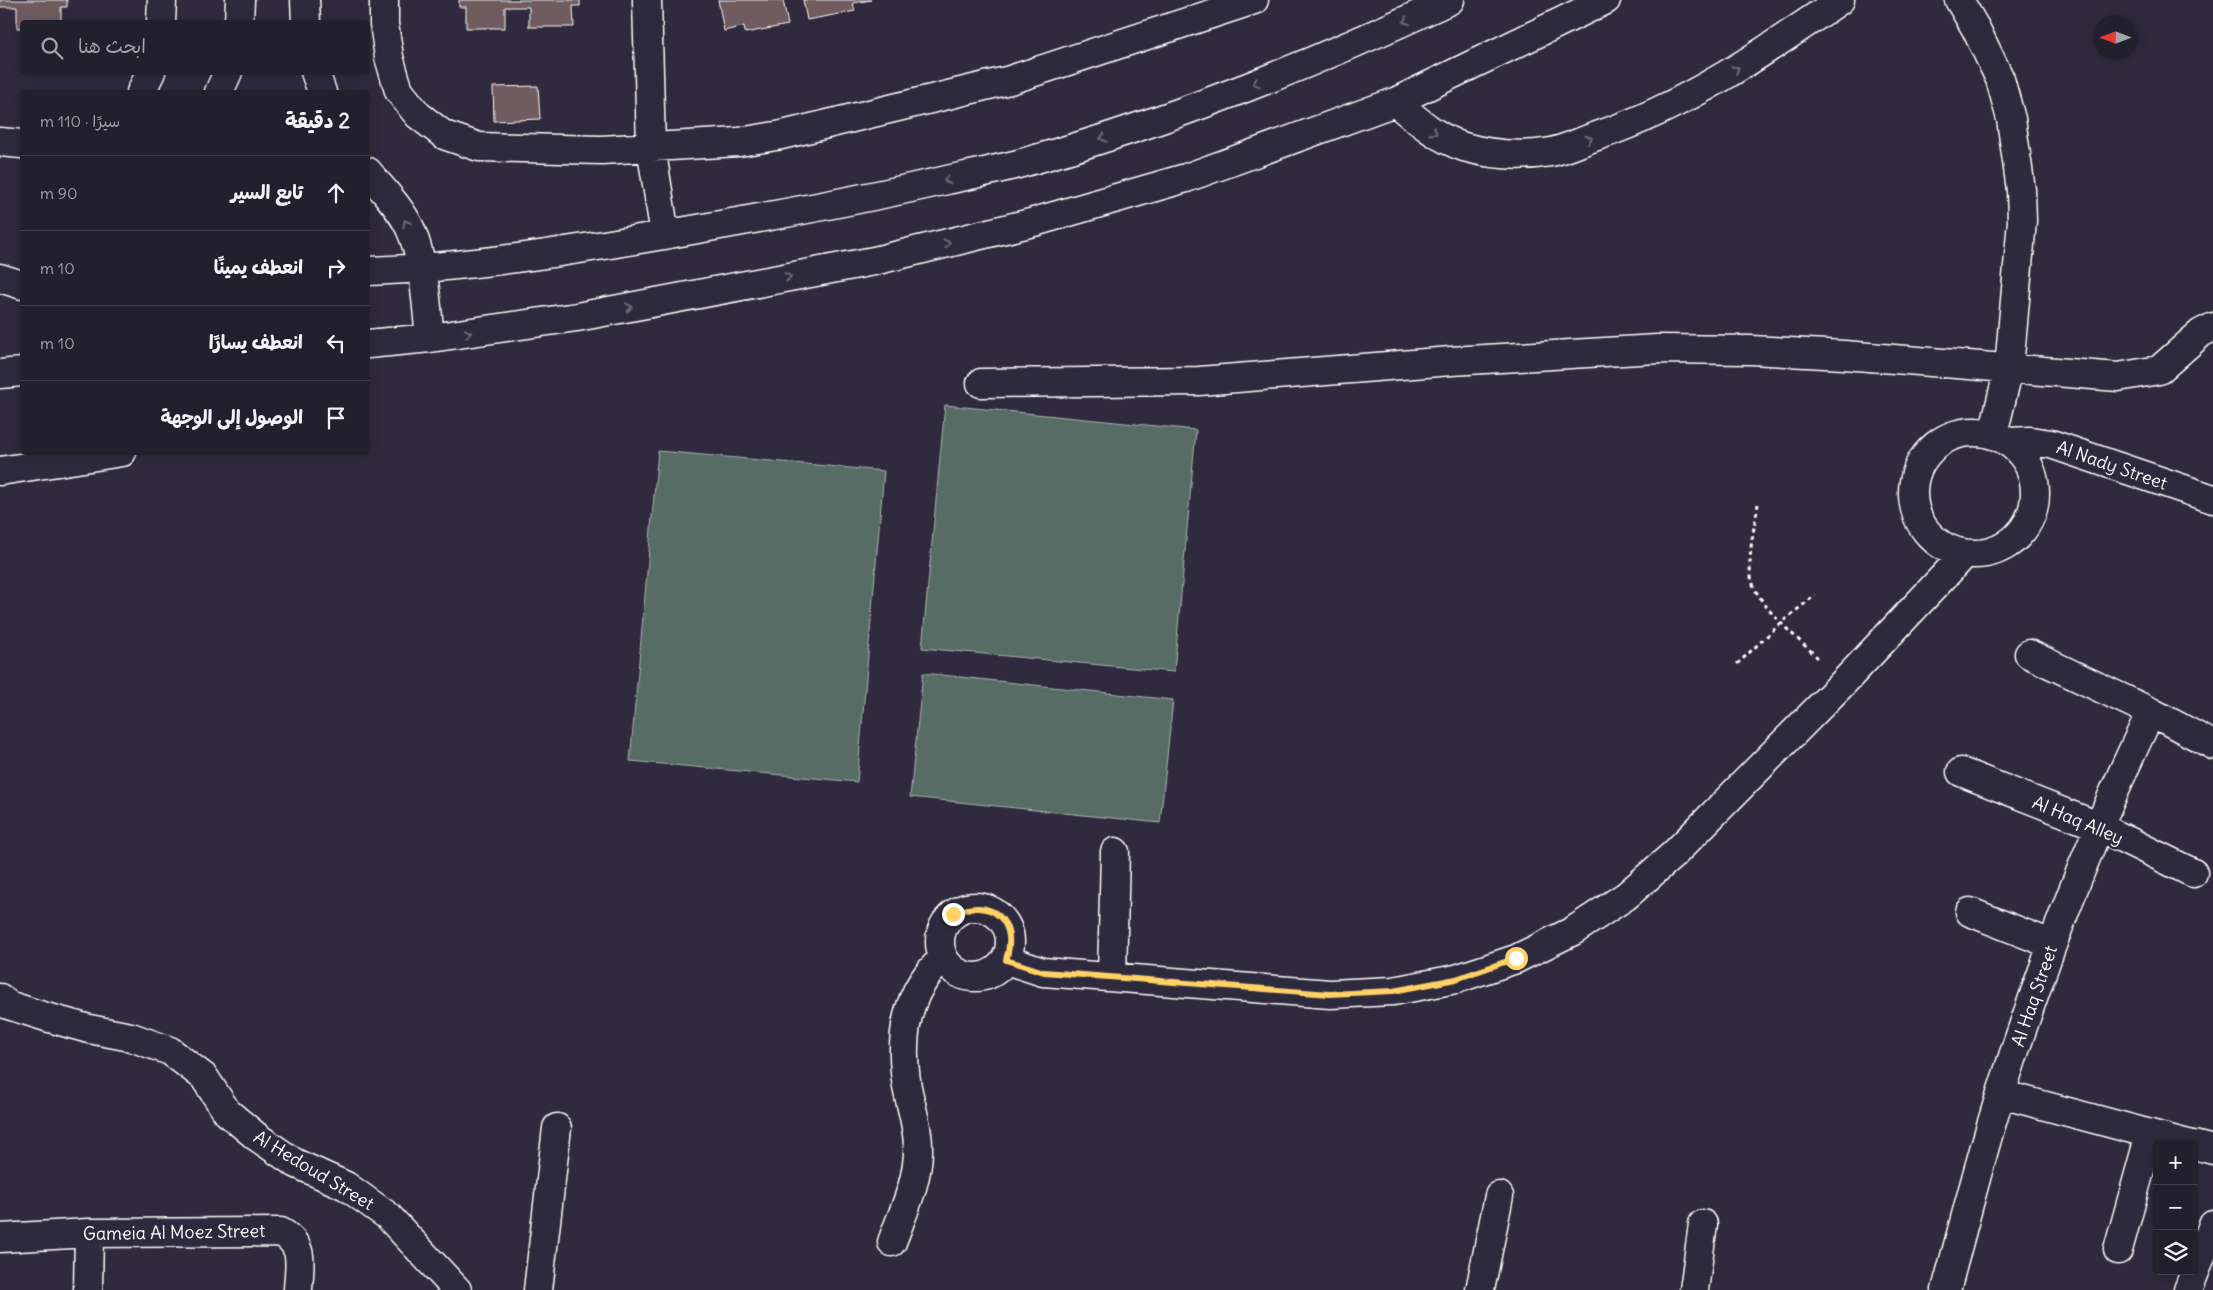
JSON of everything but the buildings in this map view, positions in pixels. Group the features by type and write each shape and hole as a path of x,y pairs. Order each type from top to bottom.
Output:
{"street":[{"path":"161,20 162,0"},
{"path":"239,20 240,0"},
{"path":"305,0 306,20"},
{"path":"384,0 384,24 389,56 399,91 418,115 444,135 479,147 602,150 739,142 782,135 1000,82 1254,0"},
{"path":"647,0 651,147 665,234"},
{"path":"370,271 422,269 546,253 665,234 859,200 1017,164 1163,119 1360,42 1450,0"},
{"path":"370,344 430,338 578,317 874,261 996,231 1186,178 1395,102 1606,0"},
{"path":"1395,102 1436,135 1464,147 1493,153 1552,152 1610,132 1666,108 1772,47 1840,0"},
{"path":"1959,0 1976,28 2000,79 2011,119 2018,159 2022,221 2001,438"},
{"path":"143,90 150,75"},
{"path":"220,90 227,75"},
{"path":"316,75 321,90"},
{"path":"0,142 20,144"},
{"path":"370,174 392,200 410,227 422,269 430,338"},
{"path":"0,278 20,285"},
{"path":"0,290 20,286"},
{"path":"981,383 1199,381 1451,361 1657,349 1751,350 1844,355 2118,377 2159,370 2201,333 2213,327"},
{"path":"0,374 20,372"},
{"path":"1959,433 2001,438 2028,462 2036,489 2032,517 2016,539 1992,553 1964,555 1934,540 1915,512 1914,479 1930,450 1959,433"},
{"name":"Al Nady Street","path":"2001,438 2051,444 2213,499"},
{"path":"0,471 103,455"},
{"path":"1006,960 1044,972 1330,994 1393,991 1411,988 1456,979 1516,958 1573,931 1626,896 1674,854 1723,807 1964,555"},
{"path":"2029,654 2151,712 2213,745"},
{"name":"Al Haq Street","path":"1946,1290 2001,1094 2051,944 2098,826 2151,712"},
{"name":"Al Haq Alley","path":"1961,772 2098,826 2193,873"},
{"path":"1112,977 1116,852"},
{"path":"980,907 992,911 1003,921 1009,933 1010,947 1006,960 996,971 984,977 970,978 957,973 946,964 944,958 940,951 939,938 944,924 953,914 966,908 980,907"},
{"path":"1970,912 2051,944"},
{"path":"892,1242 911,1191 916,1170 918,1148 916,1126 904,1061 906,1022 915,992 932,967 944,958"},
{"name":"Al Hedoud Street","path":"0,998 8,1005 46,1017 89,1029 131,1036 170,1051 204,1077 227,1112 257,1137 294,1163 346,1186 388,1216 457,1290"},
{"path":"0,1021 46,1017"},
{"path":"2001,1094 2173,1140"},
{"path":"538,1290 557,1128"},
{"path":"2118,1250 2150,1134"},
{"path":"2198,1147 2213,1150"},
{"path":"1480,1290 1499,1196"},
{"path":"1694,1290 1703,1224"},
{"path":"2188,1290 2213,1225"},
{"name":"Gameia Al Moez Street","path":"0,1238 89,1233 281,1232 293,1239 300,1251 298,1290"},
{"path":"88,1290 89,1233"}],"path":[{"path":"1758,504 1751,556 1752,580 1758,593 1782,622 1843,683"},
{"path":"1738,664 1782,622 1815,595"}],"green space":[{"path":"945,405 1196,430 1174,672 922,648"},
{"path":"658,451 884,471 857,782 630,761"},
{"path":"923,673 1173,700 1160,823 910,797"}],"route":[{"path":"953,914 966,908 980,907 992,911 1003,921 1009,933 1010,947 1006,960 1044,972 1330,994 1393,991 1456,979 1516,958"}]}
